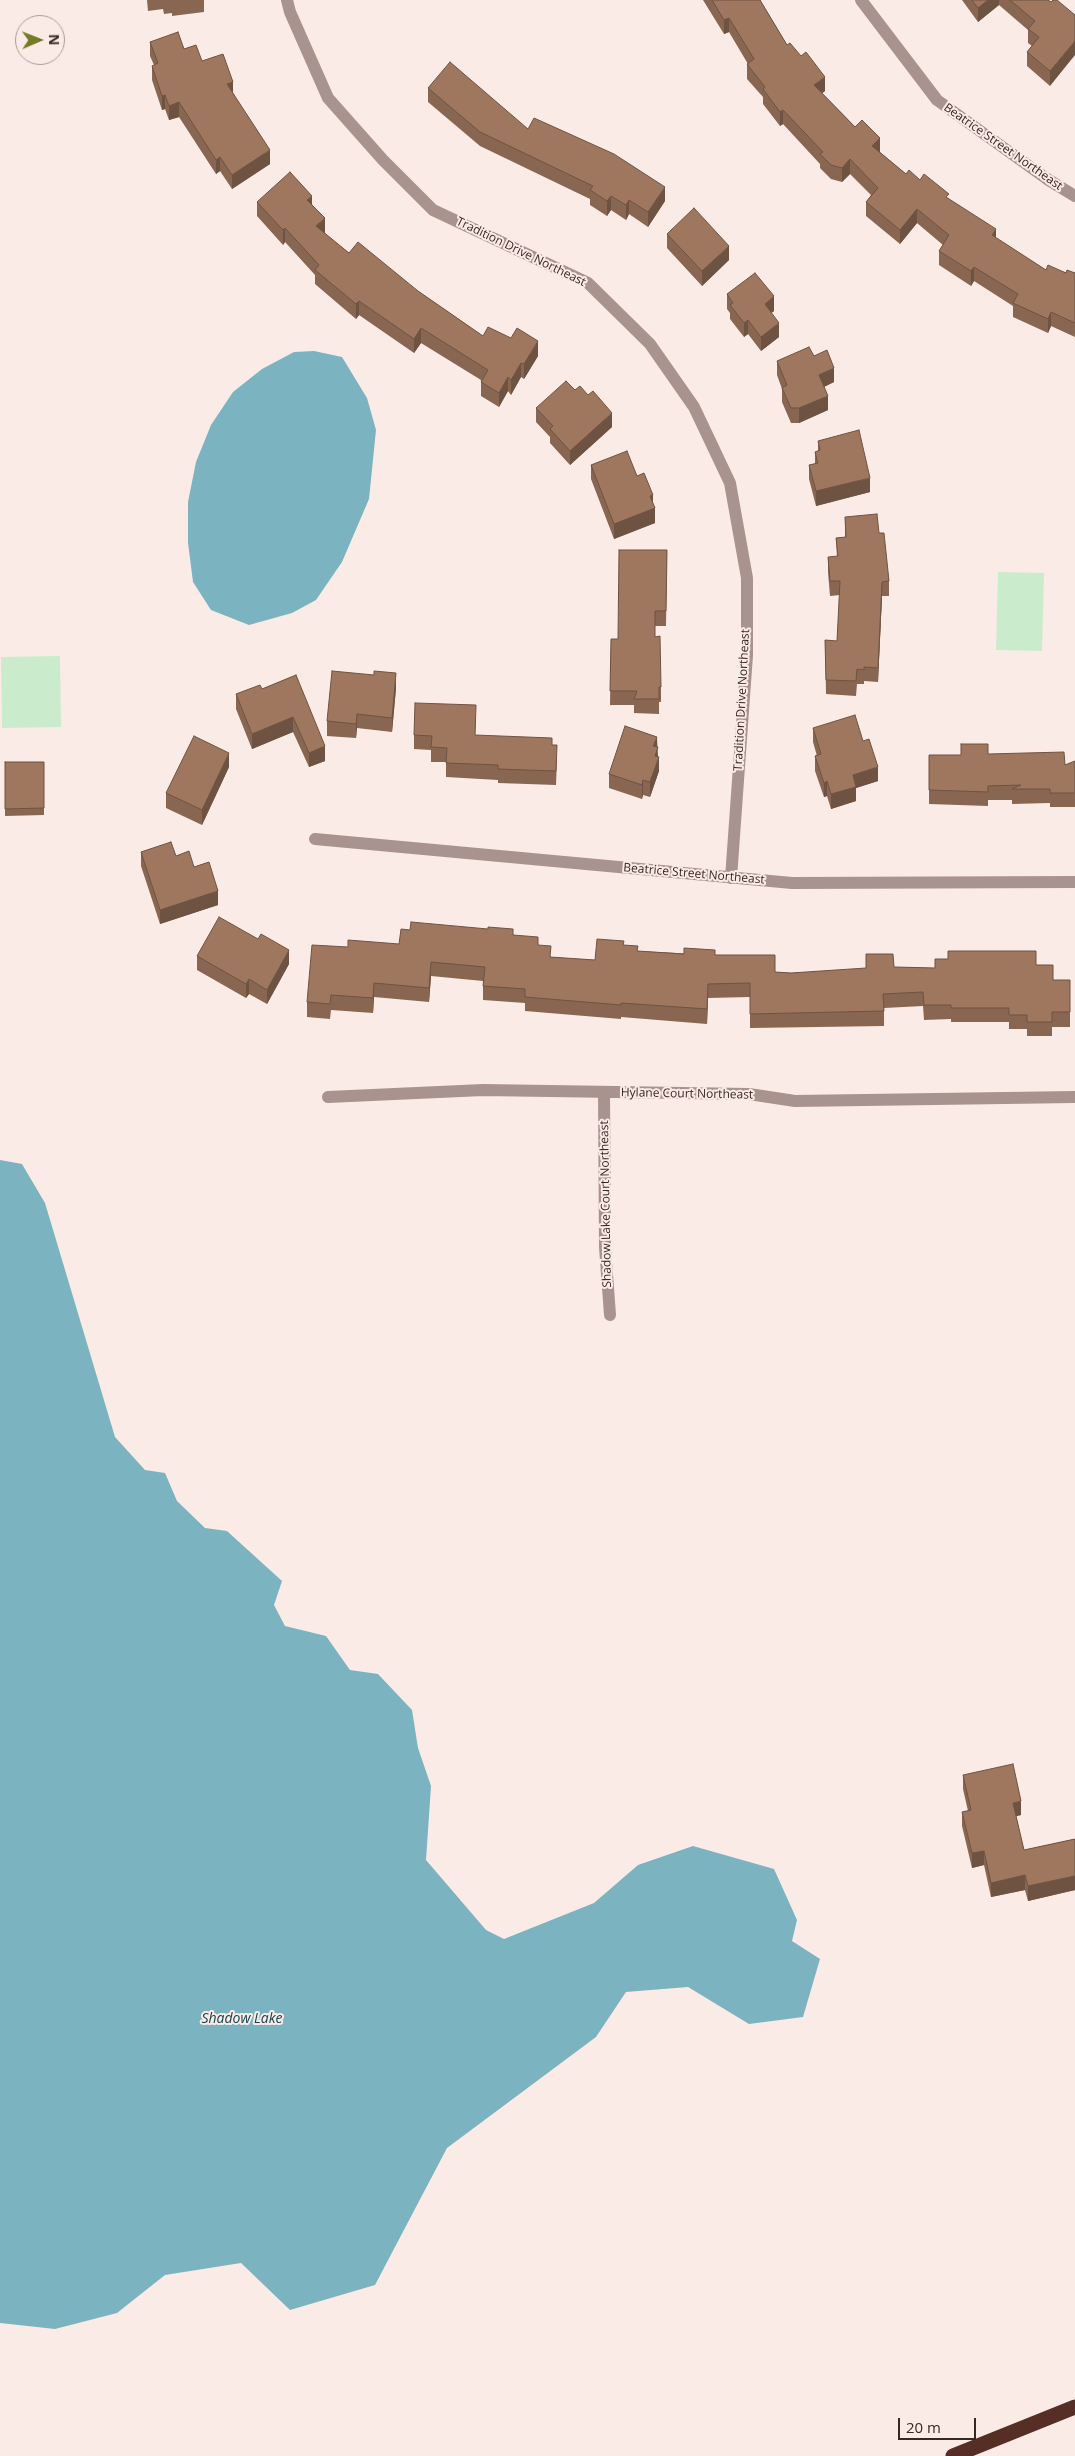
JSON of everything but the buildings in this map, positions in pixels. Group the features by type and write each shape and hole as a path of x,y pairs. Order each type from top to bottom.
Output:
{"highway":[{"path":"953,2456 1075,2408"}],"street":[{"name":"Tradition Drive Northeast","path":"287,0 300,37 328,98 433,210 588,282 650,344 694,407 730,483 747,578 747,656 730,878"},
{"name":"Beatrice Street Northeast","path":"861,0 937,100 1047,179 1075,196"},
{"name":"Beatrice Street Northeast","path":"315,839 802,883 1075,882"},
{"name":"Hylane Court Northeast","path":"328,1097 483,1090 749,1094 795,1102 1075,1097"},
{"name":"Shadow Lake Court Northeast","path":"604,1092 605,1248 610,1315"}],"green space":[{"path":"998,572 1044,573 1042,651 996,650"},
{"path":"60,656 61,727 2,728 1,657"}],"water":[{"path":"314,351 342,357 367,398 376,430 369,499 342,562 316,600 292,613 249,625 211,610 193,582 188,543 188,502 196,462 211,425 233,392 262,369 294,352"},
{"name":"Shadow Lake","path":"0,1160 22,1164 45,1203 115,1437 145,1470 165,1473 177,1501 205,1528 227,1531 282,1581 274,1605 285,1626 326,1636 350,1670 378,1674 412,1710 418,1748 431,1786 426,1860 486,1930 504,1939 594,1903 638,1865 693,1846 774,1869 797,1920 792,1941 820,1959 803,2017 749,2024 688,1987 626,1992 596,2037 447,2148 375,2285 290,2310 241,2263 165,2275 117,2313 55,2329 0,2323"}]}
